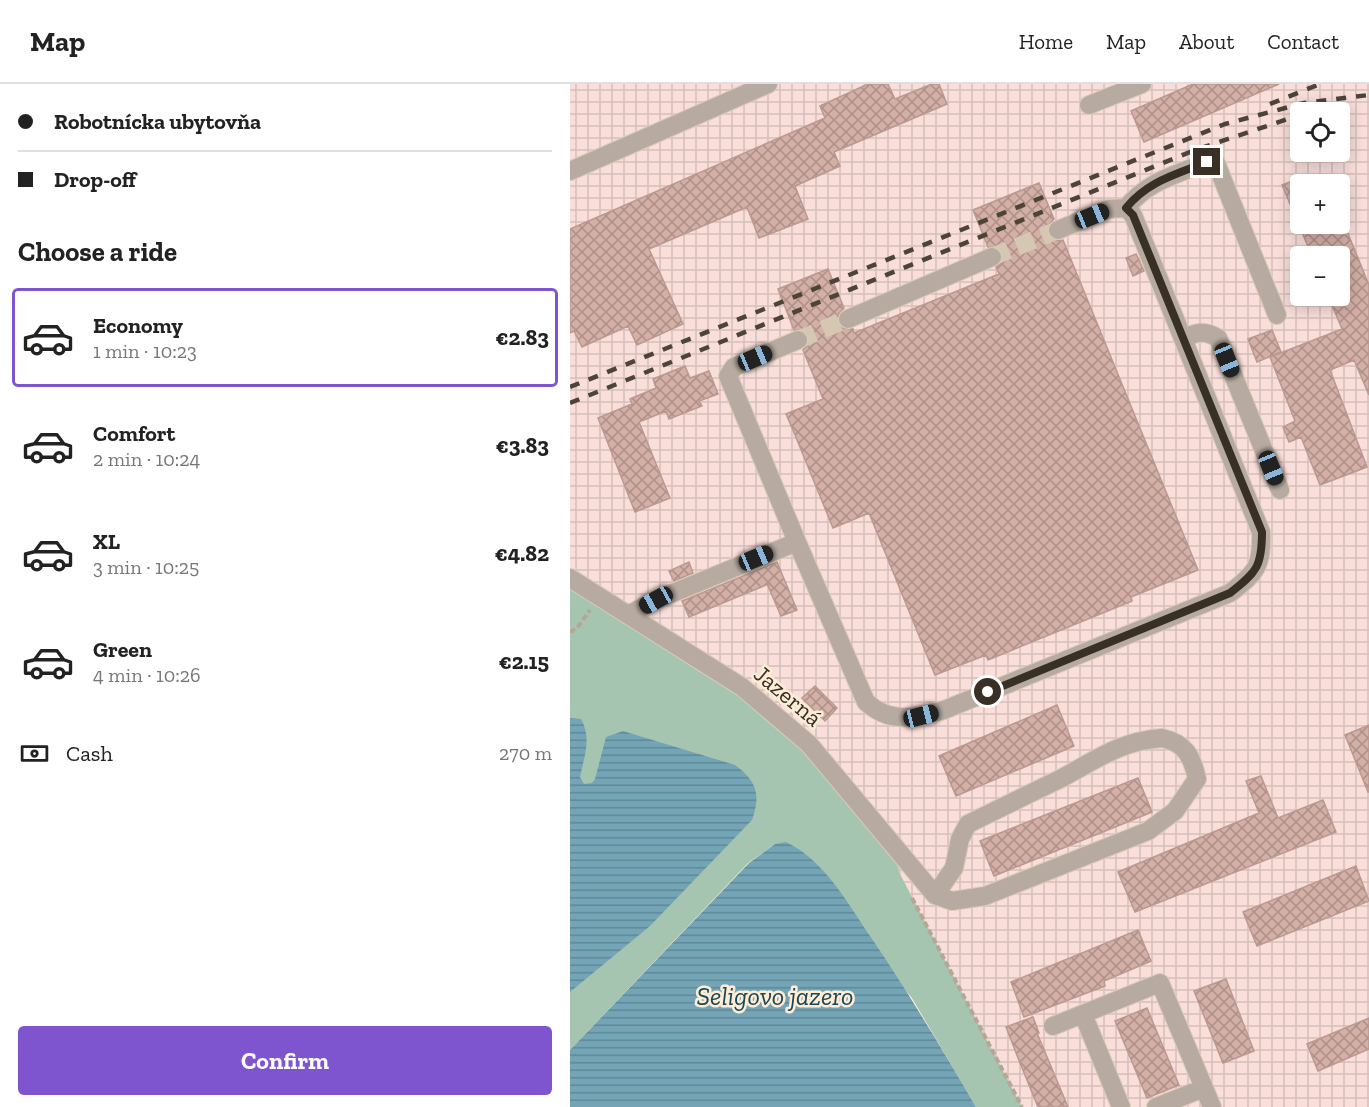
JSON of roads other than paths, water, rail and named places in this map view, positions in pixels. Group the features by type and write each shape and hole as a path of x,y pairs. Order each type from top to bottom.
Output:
{"lane":[{"path":"570,171 768,84"},
{"path":"1089,105 1142,84"},
{"path":"1058,230 1109,209 1126,208 1139,192 1157,181 1207,162 1216,163 1277,315"},
{"path":"798,340 734,367 728,376 866,702 877,712 896,718 944,710 1230,593 1250,578 1262,557 1262,532 1133,215 1126,208"},
{"path":"848,319 992,257"},
{"path":"1183,338 1198,332 1207,332 1218,338 1280,490"},
{"path":"628,615 656,600 797,542"},
{"name":"Jazerná","path":"570,578 742,687 809,744 935,895"},
{"path":"1162,738 1177,741 1192,760 1197,779 1174,811 1148,831 985,896 952,901 935,895 954,868 960,839 968,824 1062,778 1114,748 1139,740 1162,738"},
{"path":"1053,1026 1160,983 1212,1107"},
{"path":"1083,1014 1121,1107"},
{"path":"1156,1107 1204,1088"}],"water":[{"path":"570,718 581,719 586,733 586,748 580,777 584,784 592,783 595,779 606,737 623,731 735,765 752,783 756,803 752,820 650,926 570,992"},
{"name":"Seligovo jazero","path":"786,842 812,860 834,883 911,999 976,1107 570,1107 570,1050 749,863 775,844"}],"tunnel":[{"path":"992,257 1058,230"},
{"path":"798,340 848,319"}],"railway":[{"path":"1270,104 1320,84"},
{"path":"570,387 1225,124 1304,103 1369,95"},
{"path":"570,403 1195,150 1290,118"}]}
